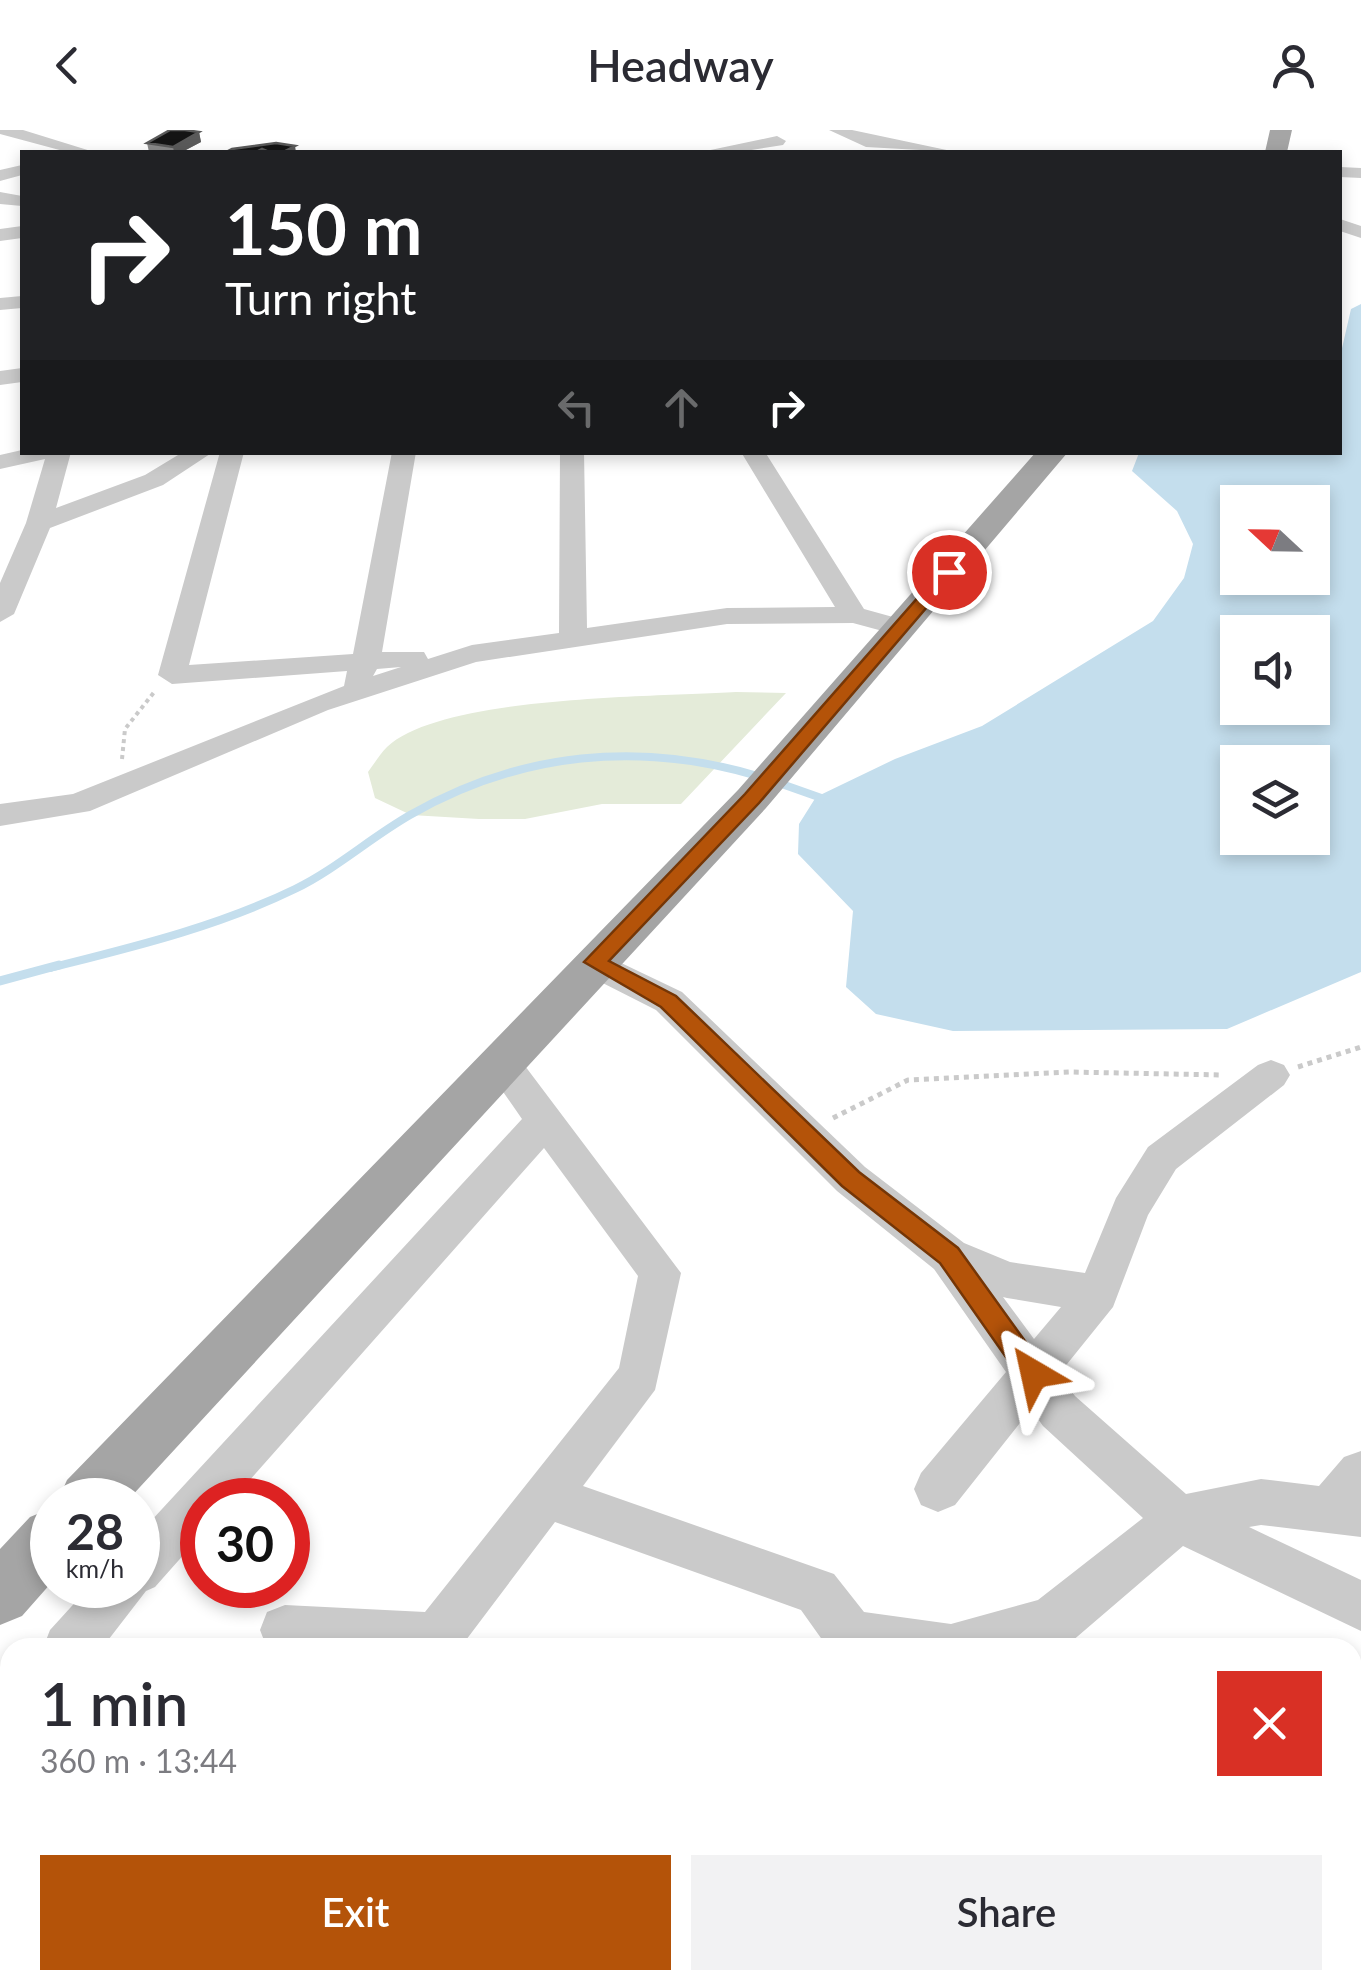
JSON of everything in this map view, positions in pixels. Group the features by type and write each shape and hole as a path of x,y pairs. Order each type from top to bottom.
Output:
{"main road":[{"path":"109,1478 500,1060 752,799 1050,455"},
{"path":"0,1594 30,1562"}],"street":[{"path":"4,130 74,147"},
{"path":"838,130 866,142 931,150"},
{"path":"735,150 772,147 798,132"},
{"path":"0,462 32,455"},
{"path":"0,614 39,523 58,455"},
{"path":"39,523 154,480 196,455"},
{"path":"231,455 172,675 472,654 726,616 854,615 901,628"},
{"path":"350,693 366,662 403,455"},
{"path":"572,455 573,639"},
{"path":"755,455 854,615"},
{"path":"0,554 28,549"},
{"path":"0,815 79,804 350,693 472,654"},
{"path":"594,962 668,1001 851,1179 949,1256 1007,1280 1098,1294"},
{"path":"284,1630 436,1638 640,1376 660,1273 500,1060"},
{"path":"938,1489 1098,1294 1130,1210 1162,1158 1270,1076"},
{"path":"160,1546 546,1119"},
{"path":"949,1256 1059,1411 1179,1519 1361,1606"},
{"path":"1042,1635 1179,1519 1260,1502 1345,1512 1361,1474"},
{"path":"547,1496 817,1591 850,1635 872,1638"},
{"path":"77,1638 104,1608"}],"path":[{"path":"119,787 125,729 144,701 172,675"},
{"path":"804,1133 908,1080 1069,1072 1270,1076 1361,1048"}],"green space":[{"path":"786,693 681,804 602,804 525,819 411,815 375,798 368,772 387,747 415,730 454,717 553,702"}],"water":[{"path":"1361,304 1361,972 1227,1029 953,1031 876,1014 846,987 853,911 798,854 799,824 816,797 895,759 982,726 1153,621 1184,578 1193,544 1177,511 1132,471 1138,455 1342,455 1342,348 1351,309"}],"building":[{"path":"170,130 199,132 173,147 147,143"},
{"path":"276,143 295,146 287,150 232,149"}],"waterway":[{"path":"50,968 174,935 265,902 310,881 410,815 494,777 581,758 626,756 671,758 761,777"},
{"path":"776,782 827,800"},
{"path":"0,981 59,965"}],"route":[{"path":"949,572 752,799 594,962 668,1001 851,1179 949,1256 1034,1374"}]}
